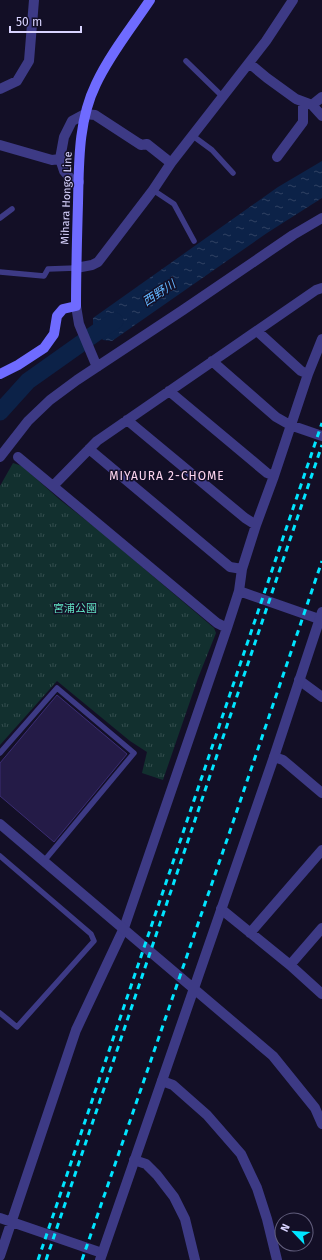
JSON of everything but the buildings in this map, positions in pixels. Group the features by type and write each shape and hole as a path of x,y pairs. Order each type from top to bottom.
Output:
{"main road":[{"name":"Mihara Hongo Line","path":"76,306 81,134 85,114 95,84 108,61 150,0"},
{"path":"0,374 18,366 44,348 54,334 57,316 63,309 76,306"}],"street":[{"path":"0,89 17,82 29,61 34,0"},
{"path":"76,268 92,265 98,262 153,190 171,163 266,41 293,0"},
{"path":"249,63 296,99 307,103 322,116"},
{"path":"307,103 322,97"},
{"path":"277,158 303,122 307,103"},
{"path":"79,182 71,179 64,171 60,160 64,137 72,121 85,114 95,115 141,145 147,144 171,163"},
{"path":"0,145 52,160 60,160"},
{"path":"0,457 28,421 50,400 77,380 190,306 293,234 322,218"},
{"path":"53,486 97,441 316,290 322,288"},
{"path":"76,306 79,324 97,367"},
{"path":"257,331 301,371 308,374"},
{"path":"0,1256 76,1030 124,928 227,628 239,591 242,569 256,525 308,374 322,339"},
{"path":"212,361 276,417 290,425 322,436"},
{"path":"169,391 266,473 274,476"},
{"path":"127,420 245,518 256,525"},
{"path":"89,449 230,567 242,569"},
{"path":"18,457 217,623 227,628"},
{"path":"0,1218 101,1257 321,617 239,591"},
{"path":"299,680 322,697"},
{"path":"274,756 283,760 322,793"},
{"path":"0,824 273,1056 319,1106 322,1124"},
{"path":"250,933 322,850"},
{"path":"220,909 290,965 322,994"},
{"path":"290,965 322,928"},
{"path":"162,1081 173,1085 207,1115 241,1154 257,1188 267,1219 277,1260"},
{"path":"134,1160 146,1164 157,1175 174,1197 185,1219 195,1260"}],"lane":[{"path":"186,61 222,96"},
{"path":"193,136 212,150 233,173"},
{"path":"153,190 174,204 194,241"},
{"path":"0,218 12,208"},
{"path":"0,272 44,276 48,269 76,268"},
{"path":"0,753 57,688 134,753 44,861"},
{"path":"0,856 91,934 94,941 17,1027 0,1013"}],"green space":[{"name":"宮浦公園","path":"13,463 22,466 59,499 101,532 214,628 216,633 198,678 163,780 142,773 147,752 130,741 57,681 0,745 0,486"}],"water":[{"path":"322,161 322,198 267,233 112,341 103,340 93,329 93,318 278,187"}],"waterway":[{"name":"西野川","path":"0,412 28,381 115,321"}],"railway":[{"path":"38,1260 322,423"},
{"path":"46,1260 322,445"},
{"path":"82,1260 322,561"}],"district":[{"name":"MIYAURA 2-CHOME","path":"167,476"}]}
